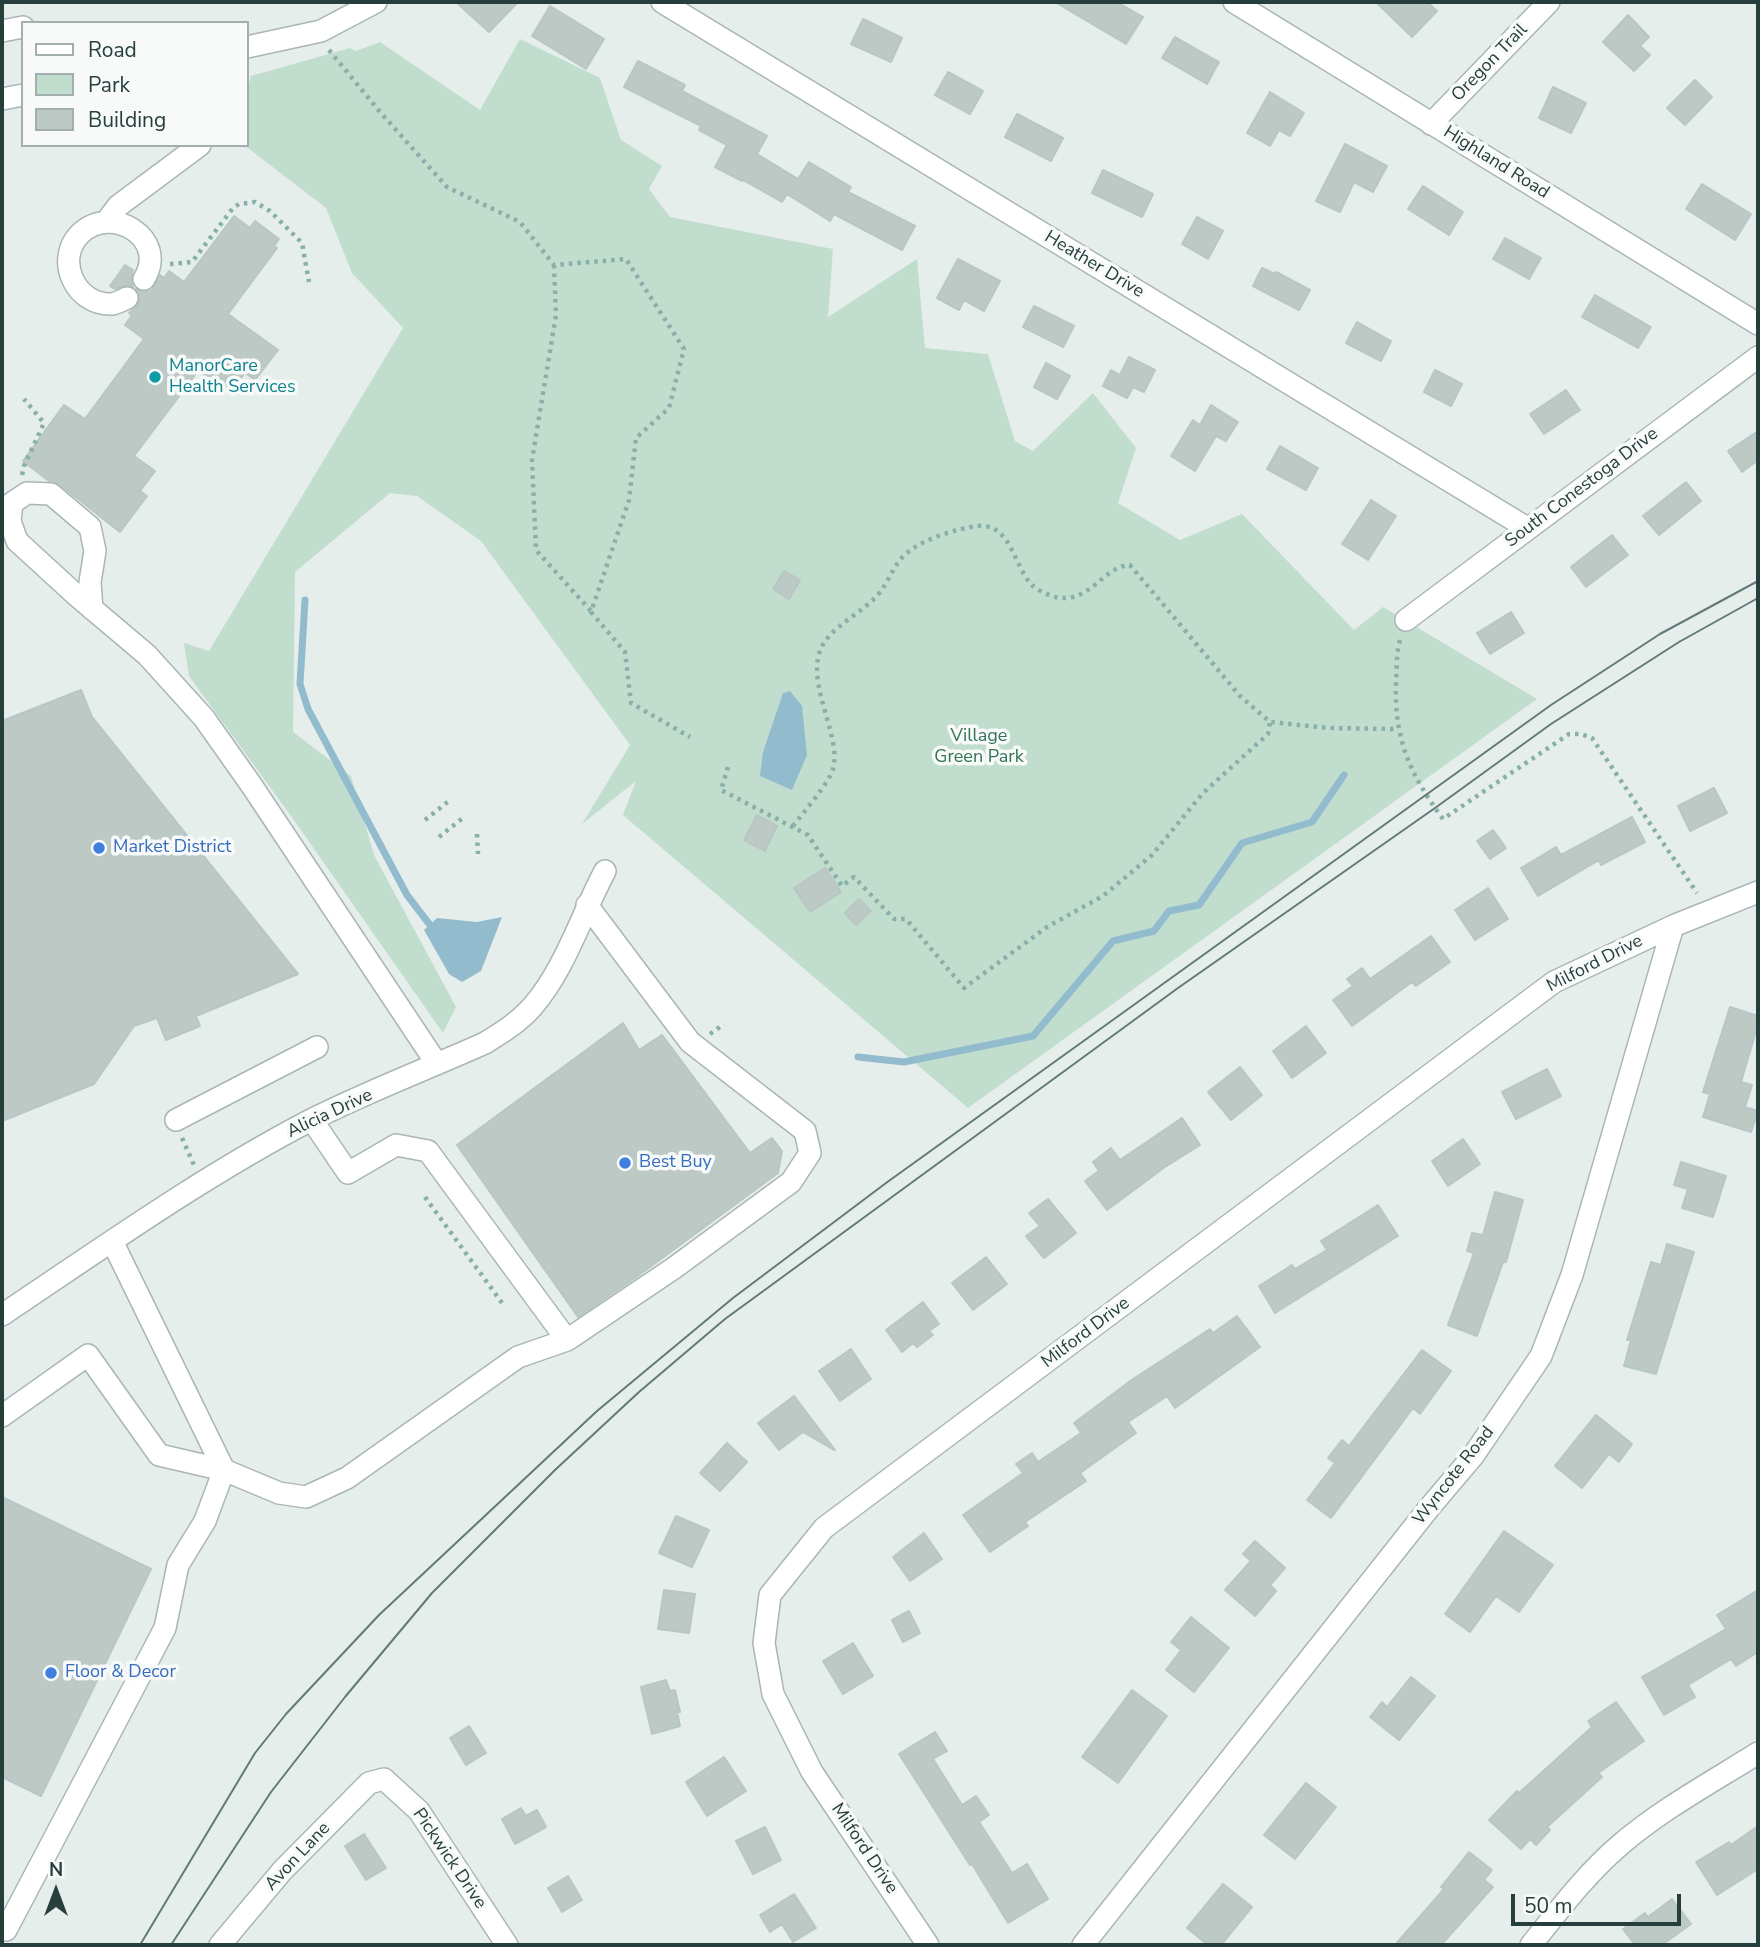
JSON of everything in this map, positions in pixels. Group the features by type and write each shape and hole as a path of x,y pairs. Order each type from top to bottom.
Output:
{"street":[{"path":"248,47 319,32 376,2"},
{"name":"Heather Drive","path":"662,2 1527,528"},
{"name":"Highland Road","path":"1234,2 1758,324"},
{"name":"Oregon Trail","path":"1432,124 1549,2"},
{"path":"2,31 21,27"},
{"path":"2,99 21,95"},
{"path":"106,222 118,206 197,147"},
{"path":"127,299 113,304 97,302 83,294 73,282 68,266 70,250 78,236 91,226 106,222 122,223 136,231 146,244 151,259 146,276"},
{"name":"South Conestoga Drive","path":"1406,620 1758,357"},
{"path":"92,609 90,582 95,551 90,527 51,494 27,493 12,503 10,521 17,541 92,609 147,655 204,719 260,797 438,1064"},
{"name":"Alicia Drive","path":"2,1315 111,1241 312,1120 485,1043 507,1030 533,1006 556,971 605,870"},
{"name":"Milford Drive","path":"928,1945 812,1772 773,1694 764,1643 770,1595 824,1528 1554,982 1673,926 1758,892"},
{"path":"2,1416 88,1355 159,1455 223,1470 279,1493 306,1497 347,1478 519,1357 567,1340 674,1268 791,1182 810,1153 805,1131 691,1042 587,905"},
{"name":"Wyncote Road","path":"1083,1945 1473,1456 1541,1356 1572,1275 1673,926"},
{"path":"176,1120 317,1047"},
{"path":"312,1120 348,1173 396,1145 428,1151 567,1340"},
{"path":"2,1928 6,1930 165,1628 178,1565 205,1521 223,1470 111,1241"},
{"path":"1531,1945 1572,1894 1619,1846 1660,1814 1758,1753"},
{"name":"Avon Lane","path":"220,1945 282,1871 369,1783 384,1779"},
{"name":"Pickwick Drive","path":"384,1779 419,1811 507,1945"}],"path":[{"path":"319,32 335,58 447,187 520,222 554,265 555,315 532,460 536,550 625,652 631,704 690,737"},
{"path":"146,276 173,263 184,265 192,262 233,208 239,204 255,202 270,211 302,243 309,282"},
{"path":"554,265 626,260 684,349 669,408 636,438 629,500 591,611"},
{"path":"22,496 24,466 44,423 24,400"},
{"path":"793,826 833,771 835,756 817,675 819,654 827,636 863,610 881,590 897,563 910,550 954,530 981,525 993,528 1004,536 1033,587 1056,597 1073,597 1088,591 1121,565 1130,565 1240,696 1270,722 1329,728 1398,729"},
{"path":"1406,620 1397,651 1398,729 1410,768 1443,819 1569,733 1592,738 1709,911"},
{"path":"728,767 721,790 808,835 842,886 854,877 894,919 906,919 964,988 1047,927 1103,896 1152,855 1203,793 1268,734 1270,722"},
{"path":"425,820 450,800"},
{"path":"439,837 464,817"},
{"path":"477,834 478,854"},
{"path":"708,1036 724,1024"},
{"path":"187,1153 196,1167"},
{"path":"425,1197 505,1307"}],"green space":[{"name":"Village Green Park","path":"520,39 600,78 621,140 662,166 649,189 670,217 833,249 828,317 917,259 925,348 988,354 1015,441 1033,451 1093,393 1136,448 1118,503 1180,540 1242,514 1354,630 1383,607 1537,699 968,1108 623,815 636,781 582,824 630,745 481,541 417,496 390,493 295,572 293,732 351,776 374,855 456,1007 443,1033 189,676 184,643 209,651 403,328 352,273 326,208 247,147 248,87 251,76 350,48 356,51 380,42 480,110"}],"water":[{"path":"790,691 802,706 807,755 792,790 760,776 763,752 783,693"},
{"path":"502,917 481,971 462,982 449,974 424,930 437,918 477,922"}],"building":[{"path":"456,2 518,2 489,32"},
{"path":"1055,2 1117,2 1143,17 1126,44"},
{"path":"1376,2 1427,2 1437,11 1412,37"},
{"path":"550,6 604,39 586,69 532,36"},
{"path":"1628,15 1649,37 1640,46 1650,55 1634,71 1603,42"},
{"path":"863,19 902,38 891,62 851,44"},
{"path":"1175,37 1219,62 1207,84 1162,58"},
{"path":"638,61 685,85 682,91 767,136 757,154 798,179 809,162 851,187 848,192 915,226 902,250 834,214 830,221 787,194 782,202 715,167 727,145 699,130 701,126 624,87"},
{"path":"948,72 983,91 970,114 935,95"},
{"path":"1695,80 1712,97 1685,125 1667,108"},
{"path":"1553,87 1586,103 1571,133 1539,118"},
{"path":"1270,92 1304,113 1290,136 1279,130 1270,146 1247,133"},
{"path":"1017,114 1063,138 1051,161 1005,137"},
{"path":"1345,144 1387,166 1373,192 1354,182 1340,212 1316,201"},
{"path":"1103,170 1153,194 1142,217 1092,193"},
{"path":"1702,184 1751,214 1735,240 1686,209"},
{"path":"1423,186 1463,212 1449,235 1408,209"},
{"name":"ManorCare Health Services","path":"234,216 250,228 255,221 279,239 274,246 277,248 228,314 278,350 255,380 245,373 234,387 229,383 224,390 198,371 134,456 155,471 140,491 147,496 120,532 59,484 49,481 23,461 64,405 85,419 144,339 125,325 132,315 129,313 140,299 136,289 145,292 152,290 160,275 164,278 169,271 184,282"},
{"path":"1197,217 1223,231 1208,259 1182,244"},
{"path":"1505,238 1541,258 1529,279 1493,259"},
{"path":"958,259 1000,281 984,311 964,300 959,310 937,298"},
{"path":"125,265 133,270 133,287 127,285 115,289 110,286"},
{"path":"1262,268 1275,274 1276,272 1310,290 1299,310 1253,286"},
{"path":"1595,295 1651,327 1638,348 1582,317"},
{"path":"1034,306 1074,326 1063,347 1023,327"},
{"path":"1357,322 1391,341 1381,361 1346,343"},
{"path":"1129,357 1155,370 1144,392 1133,387 1127,398 1103,386 1111,370 1120,375"},
{"path":"1046,363 1070,376 1057,399 1034,387"},
{"path":"1435,370 1462,384 1451,406 1424,392"},
{"path":"1566,390 1580,410 1544,434 1530,414"},
{"path":"1211,405 1238,422 1226,441 1216,436 1195,471 1171,456 1193,420 1200,425"},
{"path":"1758,431 1758,460 1742,472 1728,451"},
{"path":"1280,446 1318,468 1306,490 1267,469"},
{"path":"1686,482 1701,501 1659,535 1643,516"},
{"path":"1371,500 1396,516 1368,560 1342,544"},
{"path":"1612,535 1628,555 1586,587 1571,567"},
{"path":"784,571 800,580 789,599 773,589"},
{"path":"1511,612 1524,633 1490,654 1477,633"},
{"name":"Market District","path":"81,690 92,717 298,974 196,1016 200,1026 166,1040 157,1018 134,1026 94,1084 2,1121 2,721"},
{"path":"1714,788 1727,813 1690,831 1678,806"},
{"path":"757,815 777,826 765,851 744,840"},
{"path":"1632,817 1645,842 1601,865 1599,860 1538,896 1521,868 1556,847 1561,855"},
{"path":"1493,830 1506,848 1490,859 1477,841"},
{"path":"825,868 841,892 810,912 794,888"},
{"path":"1488,888 1508,919 1475,940 1455,910"},
{"path":"859,899 871,911 856,925 845,913"},
{"path":"1431,936 1450,962 1416,986 1412,982 1352,1026 1333,1000 1353,986 1347,979 1362,968 1370,979"},
{"path":"1730,1007 1758,1016 1741,1082 1752,1085 1745,1107 1758,1111 1751,1132 1703,1117 1710,1094 1703,1092"},
{"name":"Best Buy","path":"623,1023 639,1050 662,1035 750,1153 772,1138 782,1151 778,1173 578,1317 457,1145"},
{"path":"1306,1026 1326,1053 1292,1078 1273,1051"},
{"path":"1240,1067 1262,1095 1231,1120 1208,1092"},
{"path":"1547,1069 1561,1096 1516,1119 1502,1092"},
{"path":"1182,1118 1200,1145 1107,1210 1085,1181 1099,1171 1093,1162 1111,1148 1120,1160"},
{"path":"1463,1139 1480,1164 1448,1186 1432,1161"},
{"path":"1681,1162 1726,1176 1713,1217 1682,1208 1688,1189 1674,1185"},
{"path":"1495,1192 1523,1200 1506,1262 1503,1262 1477,1336 1448,1325 1474,1253 1467,1251 1472,1233 1483,1235"},
{"path":"1048,1199 1076,1233 1044,1258 1026,1236 1040,1226 1029,1213"},
{"path":"1378,1205 1398,1236 1275,1313 1259,1286 1292,1265 1295,1269 1327,1250 1321,1241"},
{"path":"1667,1244 1694,1252 1656,1374 1624,1366 1631,1340 1627,1340 1651,1262 1661,1265"},
{"path":"986,1257 1007,1284 973,1310 952,1283"},
{"path":"923,1302 939,1324 929,1331 933,1335 917,1347 913,1343 902,1352 886,1330"},
{"path":"1237,1316 1260,1347 1175,1408 1167,1396 1128,1422 1136,1433 1080,1473 1086,1481 1025,1522 1028,1526 990,1552 963,1515 1023,1473 1016,1464 1032,1453 1038,1462 1081,1433 1074,1423 1133,1379 1210,1329 1213,1333"},
{"path":"851,1349 871,1379 840,1401 819,1371"},
{"path":"1422,1350 1451,1371 1420,1414 1413,1408 1331,1518 1307,1500 1335,1463 1328,1458 1342,1440 1349,1446"},
{"path":"794,1396 835,1450 803,1432 779,1450 758,1423"},
{"path":"1596,1415 1632,1444 1619,1462 1609,1454 1582,1488 1555,1466"},
{"path":"727,1443 747,1462 720,1491 700,1473"},
{"name":"Floor & Decor","path":"2,1497 151,1569 41,1796 2,1777"},
{"path":"676,1516 709,1530 692,1567 659,1553"},
{"path":"1504,1531 1553,1565 1519,1612 1496,1596 1470,1632 1445,1614"},
{"path":"924,1533 942,1559 910,1581 893,1557"},
{"path":"1255,1541 1285,1568 1270,1585 1276,1591 1255,1616 1225,1590 1251,1561 1243,1554"},
{"path":"664,1590 695,1594 689,1633 658,1629"},
{"path":"1758,1590 1758,1652 1736,1666 1731,1659 1688,1685 1695,1697 1664,1715 1642,1677 1726,1629 1717,1615"},
{"path":"909,1611 920,1633 903,1642 892,1620"},
{"path":"1191,1617 1229,1648 1194,1692 1166,1670 1181,1650 1171,1642"},
{"path":"853,1643 873,1676 843,1694 823,1661"},
{"path":"1411,1677 1435,1696 1399,1740 1370,1717 1382,1702 1387,1707"},
{"path":"666,1680 670,1691 675,1690 680,1726 652,1734 641,1687"},
{"path":"1132,1690 1167,1716 1118,1783 1082,1757"},
{"path":"1616,1702 1644,1741 1598,1773 1602,1777 1547,1827 1550,1830 1536,1845 1530,1839 1521,1849 1489,1820 1517,1791 1519,1793 1592,1727 1588,1721"},
{"path":"469,1726 486,1753 466,1765 450,1738"},
{"path":"935,1732 947,1751 933,1759 962,1805 976,1796 989,1815 979,1822 1012,1873 1027,1864 1048,1899 1008,1923 899,1754"},
{"path":"724,1757 746,1791 707,1816 686,1782"},
{"path":"1306,1783 1336,1807 1295,1859 1264,1835"},
{"path":"521,1808 526,1816 537,1810 546,1827 515,1844 502,1819"},
{"path":"1758,1826 1758,1869 1717,1895 1696,1862 1729,1842 1731,1845"},
{"path":"765,1827 781,1860 753,1874 736,1841"},
{"path":"364,1834 386,1868 366,1880 345,1846"},
{"path":"1469,1852 1492,1870 1484,1880 1493,1887 1441,1945 1395,1945 1444,1889 1441,1887"},
{"path":"568,1876 582,1900 562,1912 548,1888"},
{"path":"1223,1884 1252,1907 1221,1945 1208,1945 1187,1928"},
{"path":"794,1894 816,1928 793,1942 782,1924 770,1932 760,1915"},
{"path":"1672,1899 1691,1924 1662,1945 1635,1945 1623,1929 1645,1913 1648,1917"}],"waterway":[{"path":"305,600 300,684 308,709 407,895 430,925"},
{"path":"858,1057 904,1062 1033,1036 1113,941 1154,931 1169,911 1199,905 1242,843 1312,822 1344,775"}],"tram line":[{"path":"140,1945 255,1753 286,1714 379,1615 597,1411 733,1298 886,1183 1551,705 1660,634 1758,581"},
{"path":"171,1945 271,1792 345,1697 432,1593 555,1470 639,1392 725,1319 1178,988 1551,724 1679,642 1758,598"}],"place":[{"name":"ManorCare Health Services","path":"155,377"},
{"name":"Market District","path":"99,848"},
{"name":"Best Buy","path":"625,1163"},
{"name":"Floor & Decor","path":"51,1673"}]}
